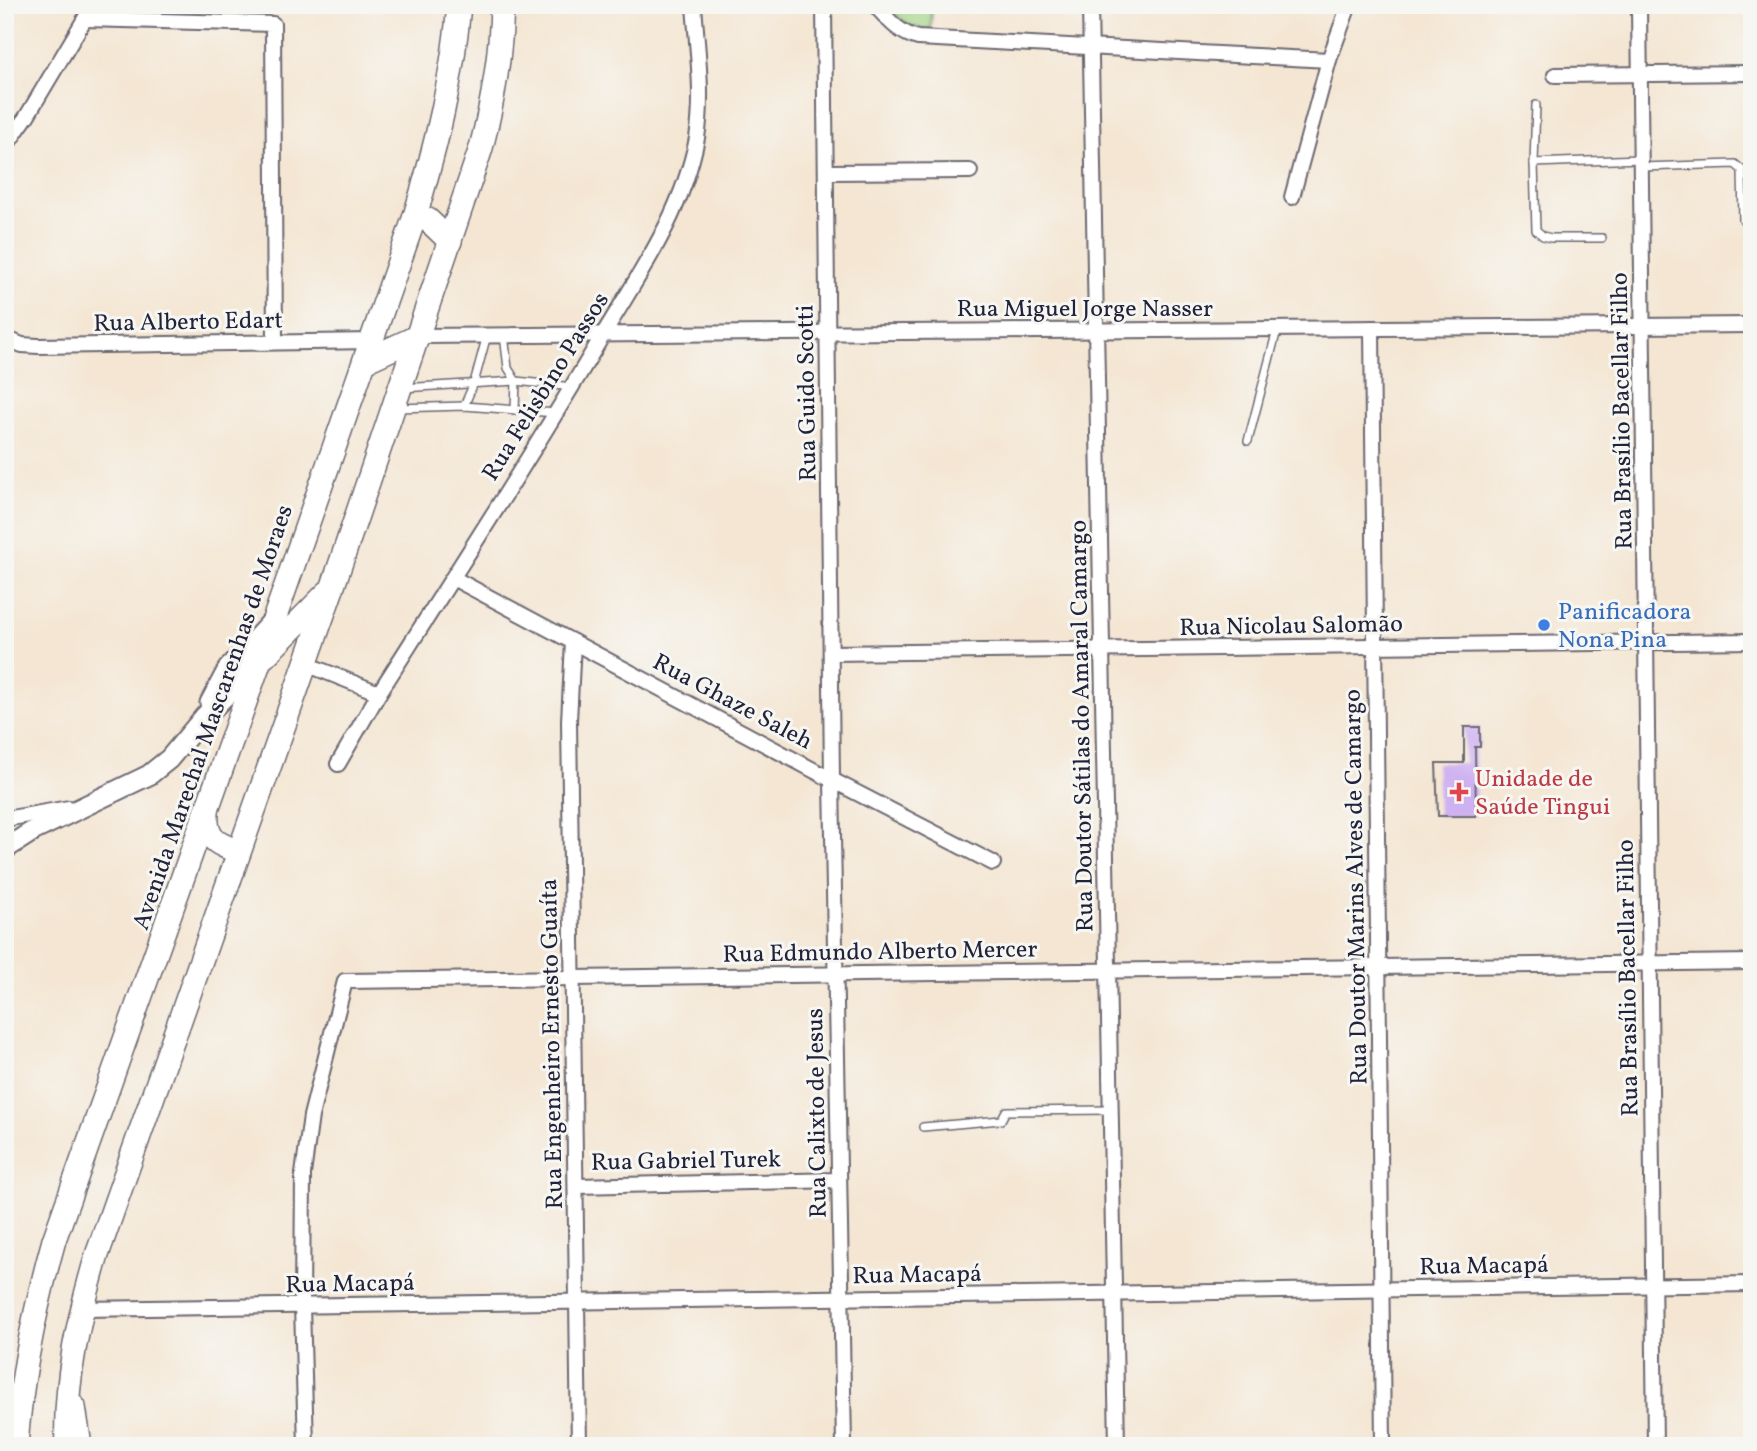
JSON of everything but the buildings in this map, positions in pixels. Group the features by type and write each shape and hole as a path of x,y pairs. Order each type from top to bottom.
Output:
{"main road":[{"name":"Avenida Marechal Mascarenhas de Moraes","path":"16,1446 23,1373 54,1240 276,617 415,216 449,91 459,5"},
{"path":"67,1446 70,1379 83,1309 97,1255 306,664 450,241 489,115 502,5"},
{"path":"415,216 428,220 450,241"},
{"path":"368,351 419,336"},
{"path":"5,849 33,831 149,775 169,759 204,717 333,586"},
{"path":"204,717 228,669 276,617"},
{"path":"207,811 206,827 209,834 222,845 239,852"},
{"path":"70,1379 80,1446"}],"street":[{"path":"5,147 27,116 93,5"},
{"name":"Rua Felisbino Passos","path":"338,764 379,693 573,387 670,222 690,166 697,136 700,108 694,5"},
{"name":"Rua Guido Scotti","path":"824,5 832,780"},
{"path":"875,5 898,30 918,38 1329,60"},
{"name":"Rua Doutor Sátilas do Amaral Camargo","path":"1090,5 1117,1446"},
{"path":"1293,197 1329,60 1349,5"},
{"name":"Rua Brasílio Bacellar Filho","path":"1639,5 1655,1446"},
{"path":"85,19 273,24 275,342"},
{"path":"1555,75 1752,73"},
{"path":"826,172 970,172"},
{"name":"Rua Miguel Jorge Nasser","path":"419,336 1752,325"},
{"name":"Rua Doutor Marins Alves de Camargo","path":"1372,328 1383,1446"},
{"name":"Rua Alberto Edart","path":"6,338 22,345 38,346 275,342 368,351"},
{"name":"Rua Ghaze Saleh","path":"453,578 993,863"},
{"name":"Rua Nicolau Salomão","path":"831,653 1752,641"},
{"name":"Rua Engenheiro Ernesto Guaíta","path":"573,642 569,721 579,1446"},
{"path":"306,664 379,693"},
{"name":"Rua Calixto de Jesus","path":"832,780 844,1446"},
{"path":"5,819 85,806"},
{"name":"Rua Edmundo Alberto Mercer","path":"302,1306 303,1174 306,1144 345,981 1752,962"},
{"name":"Rua Gabriel Turek","path":"576,1185 839,1180"},
{"name":"Rua Macapá","path":"83,1309 1752,1284"},
{"path":"302,1306 306,1446"}],"lane":[{"path":"1536,105 1536,230 1551,238 1602,238"},
{"path":"1534,163 1735,164 1742,170 1743,220 1747,225 1752,225"},
{"path":"1248,441 1277,329"},
{"path":"464,406 474,383 487,335"},
{"path":"504,335 508,368 516,381 516,410"},
{"path":"398,398 474,383 516,381 573,387"},
{"path":"398,398 556,413"},
{"path":"923,1126 1001,1120 1006,1111 1111,1110"}],"green space":[{"path":"886,5 932,5 931,30 910,27"}],"place":[{"name":"Panificadora Nona Pina","path":"1544,625"},
{"name":"Unidade de Saúde Tingui","path":"1459,792"}]}
